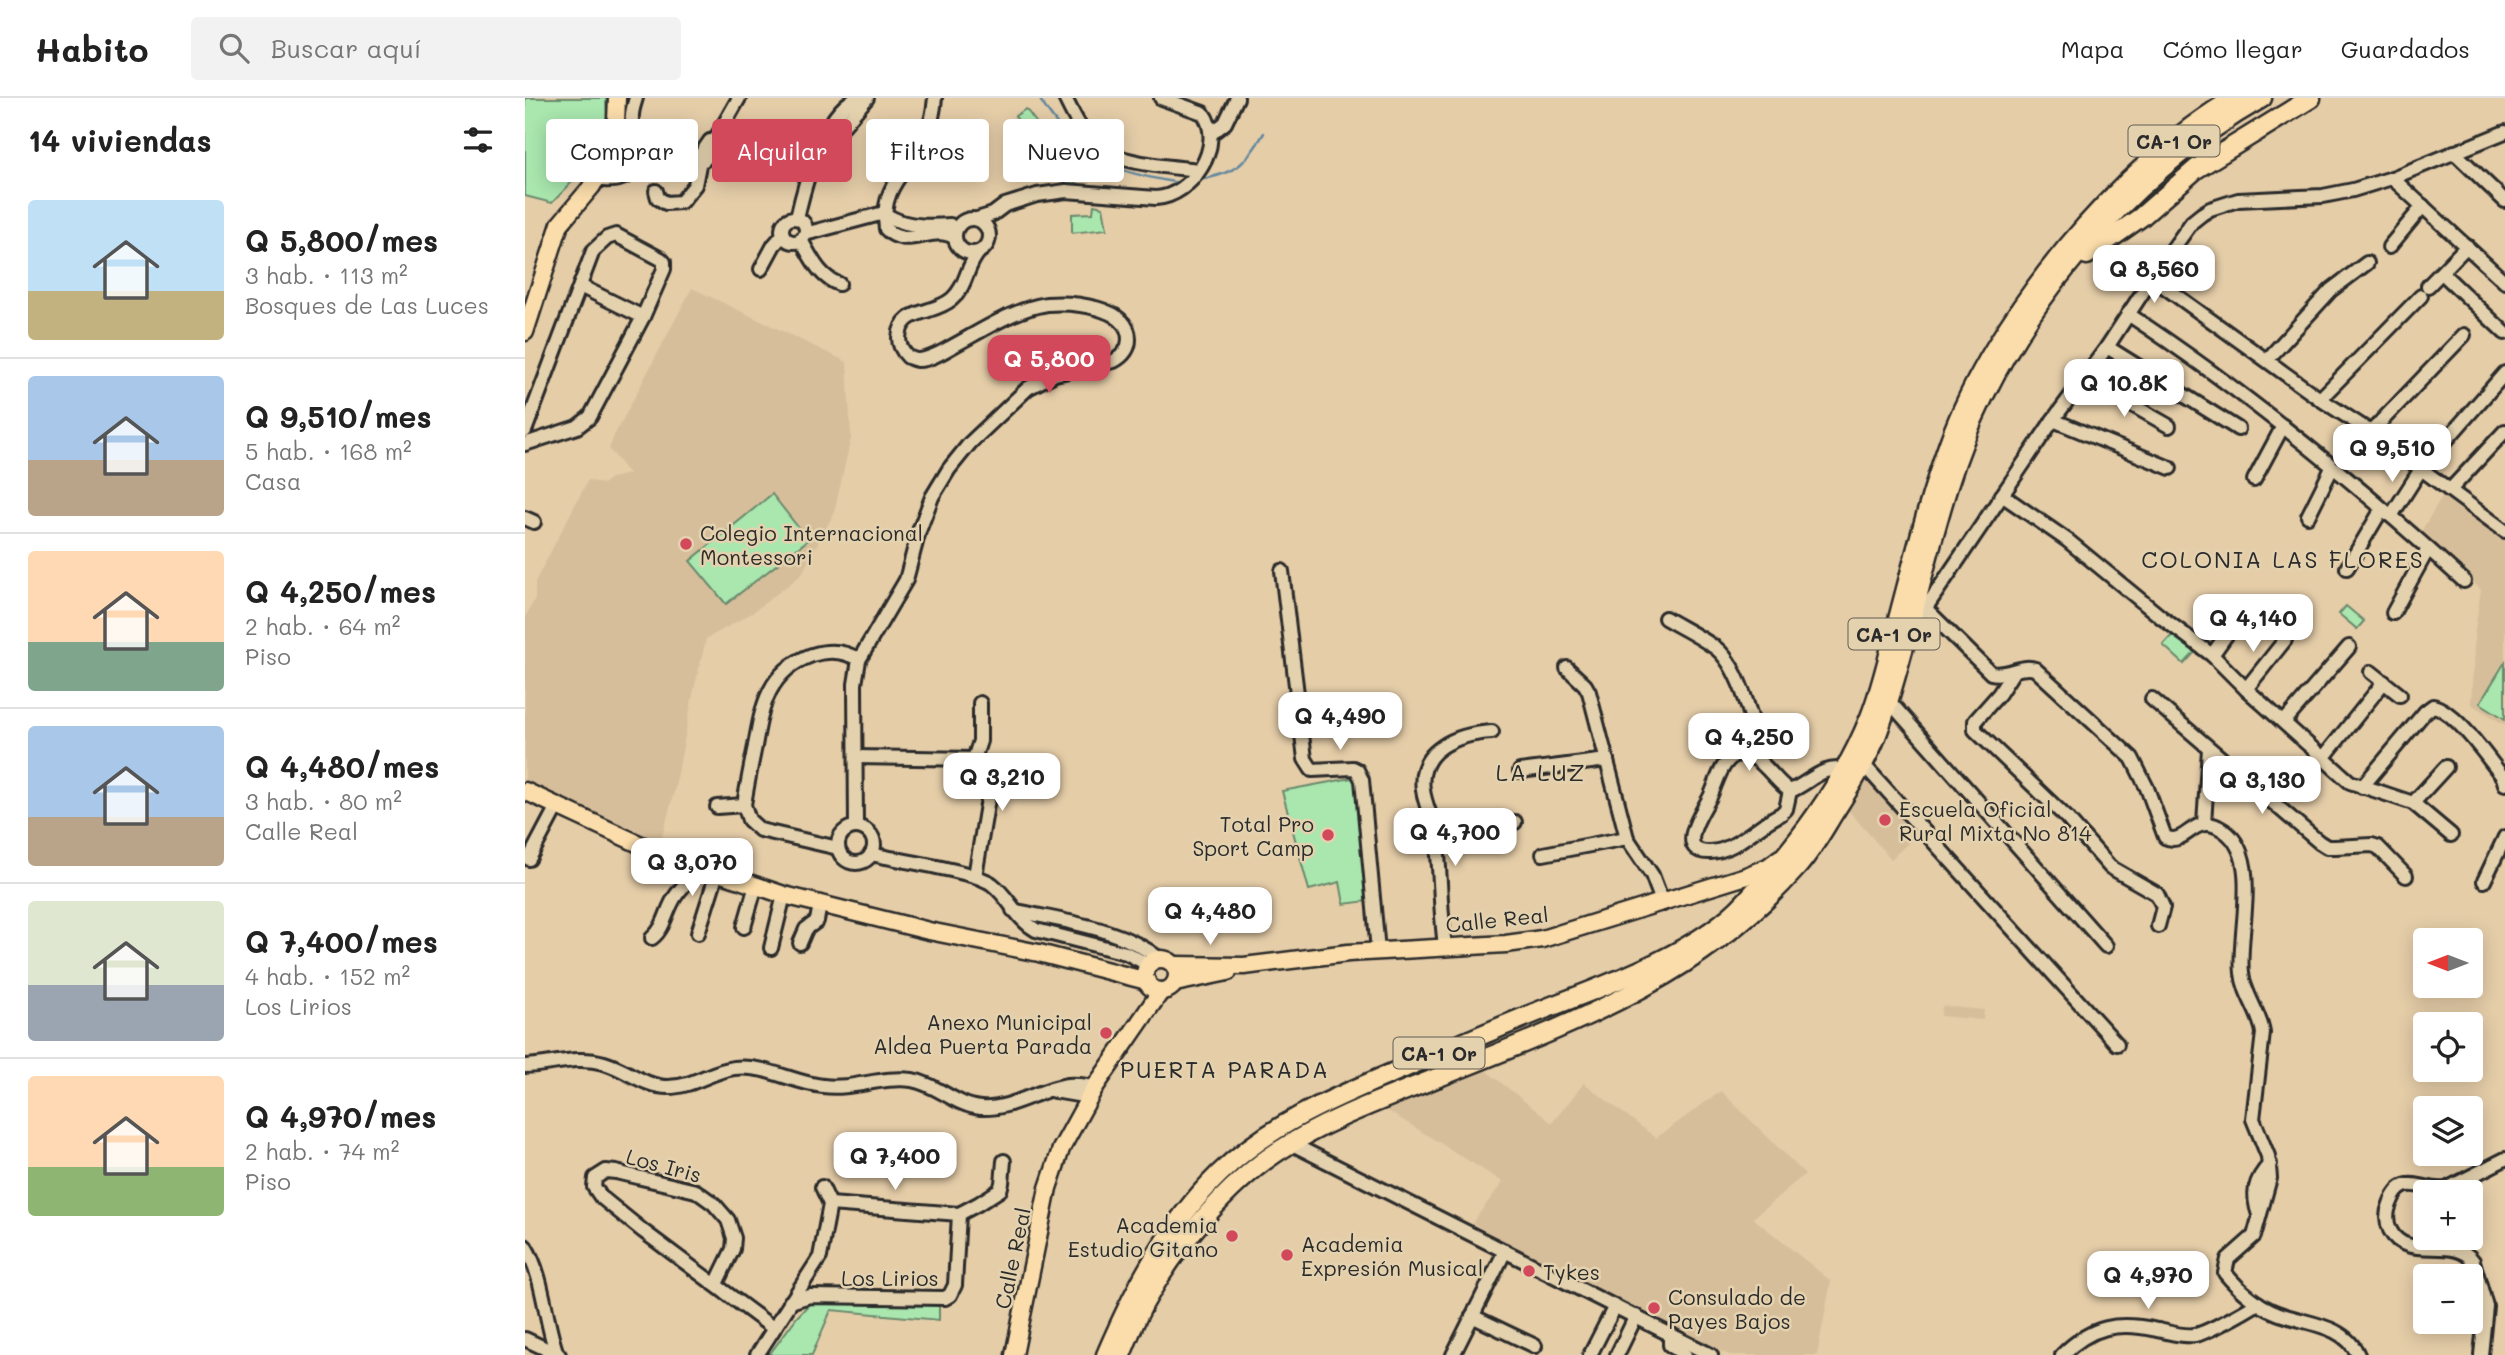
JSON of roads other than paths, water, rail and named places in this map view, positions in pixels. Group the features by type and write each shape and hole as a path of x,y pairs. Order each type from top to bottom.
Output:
{"highway":[{"name":"CA-1 Or","path":"1106,1355 1133,1296 1159,1249 1216,1177 1254,1144 1285,1123 1336,1097 1595,990 1667,956 1702,937 1741,906 1750,884 1793,847 1832,790 1860,741 1879,691 1950,438 1994,349 2057,259 2101,209 2170,144 2235,98"},
{"name":"CA-1 Or","path":"1121,1355 1152,1289 1191,1235 1249,1174 1291,1144 1353,1111 1607,1007 1689,962 1749,916 1799,865 1812,849 1874,743 1907,637 1923,601 1947,488 1964,439 2004,357 2064,270 2156,173 2210,131 2262,98"},
{"path":"2064,270 2141,217 2196,169 2311,98"}],"main road":[{"path":"616,119 617,98"},
{"path":"525,332 560,224 595,182"},
{"path":"525,791 625,839 784,895 929,931 1095,967 1152,970 1177,974 1168,987 1153,988 1152,970"},
{"name":"Calle Real","path":"1152,970 1244,966 1378,951 1506,944 1542,939 1663,904 1750,884"},
{"name":"Calle Real","path":"1014,1355 1048,1188 1061,1149 1092,1092 1148,1009 1168,987 1223,974 1244,966"},
{"path":"1148,1009 1151,995 1145,986 1152,970"}],"street":[{"path":"632,119 636,98"},
{"path":"656,191 658,198 666,203 681,202 695,185 700,160 704,160 712,152 739,98"},
{"path":"835,119 839,111 856,98"},
{"path":"848,119 867,98"},
{"path":"935,98 929,129 886,197 886,229 896,237 912,238 945,233 955,238 962,250 968,271"},
{"path":"1065,98 1080,126 1098,147 1141,163 1199,170"},
{"path":"884,213 894,220 923,226 977,219 1026,198 1066,191 1164,198 1183,189 1199,170 1209,150 1212,132 1203,113 1161,98"},
{"path":"1212,132 1225,123 1237,98"},
{"path":"2358,1355 2340,1334 2276,1313 2235,1285 2225,1273 2226,1263 2250,1242 2270,1178 2270,1164 2253,1119 2263,1033 2261,1021 2242,976 2246,890 2244,864 2238,847 2225,831 2212,824 2204,823 2178,839 2170,840 2165,837 2147,788 2131,758 2035,669 2028,667 1999,675 1991,673 1923,601 2002,495 2192,222 2210,209 2238,200 2323,197 2353,190 2392,178 2505,132"},
{"path":"2454,152 2505,201"},
{"path":"2392,178 2505,282"},
{"path":"797,218 808,182"},
{"path":"2389,247 2423,206"},
{"path":"783,235 793,242 884,213"},
{"path":"856,827 855,684 859,660 906,580 929,504 949,470 970,443 1019,394 1064,371 1114,361 1123,355 1128,346 1126,328 1104,311 1082,304 1049,304 1031,307 1001,320 939,354 918,360 908,357 899,343 901,324 905,319 937,308 953,299 963,285 972,261 989,241 987,228 993,214"},
{"path":"761,269 774,245 783,235 783,224 789,219 797,218 804,224 803,237 822,274 839,284"},
{"path":"977,219 987,228"},
{"path":"955,238 961,222"},
{"path":"525,431 593,251 610,236 623,238 664,262 664,269 643,317 590,417 577,427 525,444"},
{"path":"2320,399 2467,246"},
{"path":"962,250 969,253 979,252"},
{"path":"2267,360 2331,290 2367,262"},
{"path":"2442,273 2505,333"},
{"path":"2151,278 2320,399 2371,432 2505,531"},
{"path":"580,286 643,317"},
{"path":"2129,314 2191,355 2283,426 2463,581"},
{"path":"2371,432 2464,335"},
{"path":"2107,347 2238,429"},
{"path":"2347,568 2421,469 2505,373"},
{"path":"2085,378 2169,426"},
{"path":"2053,420 2170,468"},
{"path":"2254,480 2283,426"},
{"path":"2450,490 2505,431"},
{"path":"2308,516 2332,468"},
{"path":"2002,495 2067,540 2212,655 2350,782 2413,803 2451,835"},
{"path":"2393,613 2428,549"},
{"path":"1282,571 1305,759 1312,770 1353,768 1362,780 1378,951"},
{"path":"2212,655 2244,610"},
{"path":"1665,618 1719,650 1730,666 1753,726 1759,760"},
{"path":"2246,689 2285,640"},
{"path":"2284,723 2349,647"},
{"path":"838,848 760,830 749,820 744,805 762,705 777,680 796,664 817,654 838,652 859,660"},
{"path":"1567,668 1589,692 1627,838 1651,875 1663,904"},
{"path":"2013,672 1999,694 1975,721 1975,730 2066,817 2110,867 2157,894 2163,907 2158,926"},
{"path":"2371,672 2400,695"},
{"path":"2325,757 2384,682"},
{"path":"2152,699 2319,842 2327,847 2378,847 2406,876"},
{"path":"1889,701 2106,946"},
{"path":"975,876 989,793 986,779 974,759 980,741 980,703"},
{"path":"2362,787 2433,706 2442,709 2475,740 2503,777 2505,784"},
{"path":"1445,946 1436,836 1422,780 1431,754 1455,739 1475,733 1492,732"},
{"path":"2204,823 2209,749"},
{"path":"1790,791 1777,782 1759,760 1748,754 1740,754 1727,760 1692,829 1695,846 1709,852 1729,847 1781,814 1786,809 1790,791 1826,770 1835,767 1844,770"},
{"path":"856,757 974,759"},
{"path":"1520,771 1607,760"},
{"path":"1863,764 2117,1044"},
{"path":"2413,803 2446,767"},
{"path":"1813,778 1832,790"},
{"path":"717,807 744,805"},
{"path":"529,859 557,806"},
{"path":"1436,836 1515,822"},
{"path":"856,827 862,828 871,836 873,848 863,861 852,863 843,858 838,848 841,836 850,828 856,827"},
{"path":"2484,881 2505,837"},
{"path":"1543,854 1627,838"},
{"path":"871,854 975,876 993,885 1013,910 1096,928 1140,945 1152,970"},
{"path":"652,938 662,928 673,901 692,878 696,866"},
{"path":"698,933 717,873"},
{"path":"744,927 756,885"},
{"path":"771,948 784,895"},
{"path":"800,943 806,929 817,921 820,904"},
{"path":"525,1066 565,1060 594,1060 666,1087 687,1085 722,1071 741,1068 756,1069 826,1087 849,1087 883,1079 912,1080 933,1086 961,1102 979,1108 991,1108 1076,1084 1092,1092"},
{"path":"1291,1144 1670,1333 1706,1354"},
{"path":"2481,1355 2486,1306 2469,1255 2457,1250 2403,1244 2392,1234 2387,1217 2391,1200 2404,1185 2417,1184 2437,1190 2446,1189 2505,1159"},
{"path":"823,1187 830,1204 959,1214 1000,1189 1004,1161"},
{"name":"Los Iris","path":"716,1284 733,1249 734,1238 728,1220 714,1204 696,1191 616,1172 606,1171 595,1178 594,1187 601,1197 773,1328"},
{"name":"Los Lirios","path":"757,1355 820,1257 830,1204"},
{"name":"Los Lirios","path":"790,1302 810,1296 939,1299 950,1295 955,1285 959,1214"},
{"path":"525,1246 537,1270 558,1355"},
{"path":"1453,1355 1505,1251"},
{"path":"809,1275 810,1288 824,1296"},
{"path":"2062,1355 2085,1337 2116,1325 2133,1325 2181,1335 2194,1335 2210,1330 2258,1303"},
{"path":"1590,1355 1615,1306"},
{"path":"1472,1316 1535,1346"},
{"path":"1617,1355 1636,1316"},
{"path":"1670,1333 1670,1345 1685,1355"},
{"path":"525,1339 558,1355"}],"waterway":[{"path":"1039,98 1067,136 1098,159 1134,173 1179,183"},
{"path":"1199,180 1222,174 1238,166 1251,153 1264,133"}],"place":[{"name":"Colegio Internacional Montessori","path":"686,544"},
{"name":"Escuela Oficial Rural Mixta No 814","path":"1885,820"},
{"name":"Total Pro Sport Camp","path":"1328,835"},
{"name":"Anexo Municipal Aldea Puerta Parada","path":"1106,1033"},
{"name":"Academia Estudio Gitano","path":"1232,1236"},
{"name":"Academia Expresión Musical","path":"1287,1255"},
{"name":"Tykes","path":"1529,1271"},
{"name":"Consulado de Payes Bajos","path":"1654,1308"}],"district":[{"name":"COLONIA LAS FLORES","path":"2283,559"},
{"name":"LA LUZ","path":"1541,772"},
{"name":"PUERTA PARADA","path":"1225,1069"}]}
